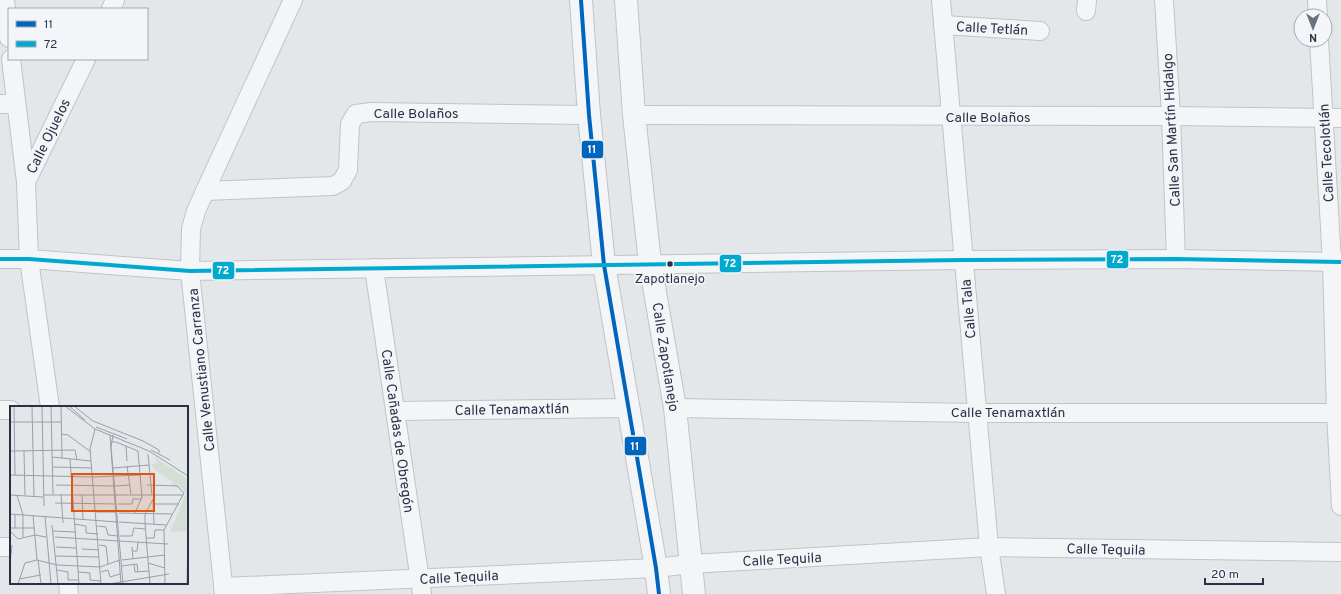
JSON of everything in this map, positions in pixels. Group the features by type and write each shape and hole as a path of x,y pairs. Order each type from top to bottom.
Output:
{"street":[{"path":"5,0 8,28"},
{"name":"Calle Venustiano Carranza","path":"224,591 190,271 191,229 196,211 293,0"},
{"path":"581,0 589,115 604,264 656,568 659,594"},
{"name":"Calle Zapotlanejo","path":"626,0 634,115 650,263 675,408 694,594"},
{"name":"Calle Tala","path":"941,0 990,547 996,594"},
{"name":"Calle San Martín Hidalgo","path":"1164,0 1171,116 1176,259"},
{"name":"Calle Tetlán","path":"943,25 1040,31"},
{"name":"Calle Tecolotlán","path":"1320,48 1333,118 1341,506"},
{"path":"11,60 8,104 26,182"},
{"name":"Calle Ojuelos","path":"50,406 29,259 26,182 86,60"},
{"name":"Calle Bolaños","path":"205,191 333,186 342,181 348,170 350,124 356,114 372,112 589,115"},
{"name":"Calle Bolaños","path":"634,115 951,117 1171,116 1333,118"},
{"path":"0,259 29,259 190,271 650,263 964,260 1176,259 1336,262"},
{"name":"Calle Cañadas de Obregón","path":"374,268 421,586"},
{"name":"Calle Tenamaxtlán","path":"395,411 629,408"},
{"name":"Calle Tenamaxtlán","path":"675,408 978,413 1338,413"},
{"name":"Calle Tequila","path":"224,591 421,586 691,564 990,547 1341,552"},
{"path":"68,584 69,594"}],"transit line":[{"name":"11","path":"581,0 589,115 604,265 656,568 659,594"},
{"name":"72","path":"0,259 29,259 190,271 964,260 1176,259 1341,262"}],"place":[{"name":"Zapotlanejo","path":"670,264"}]}
